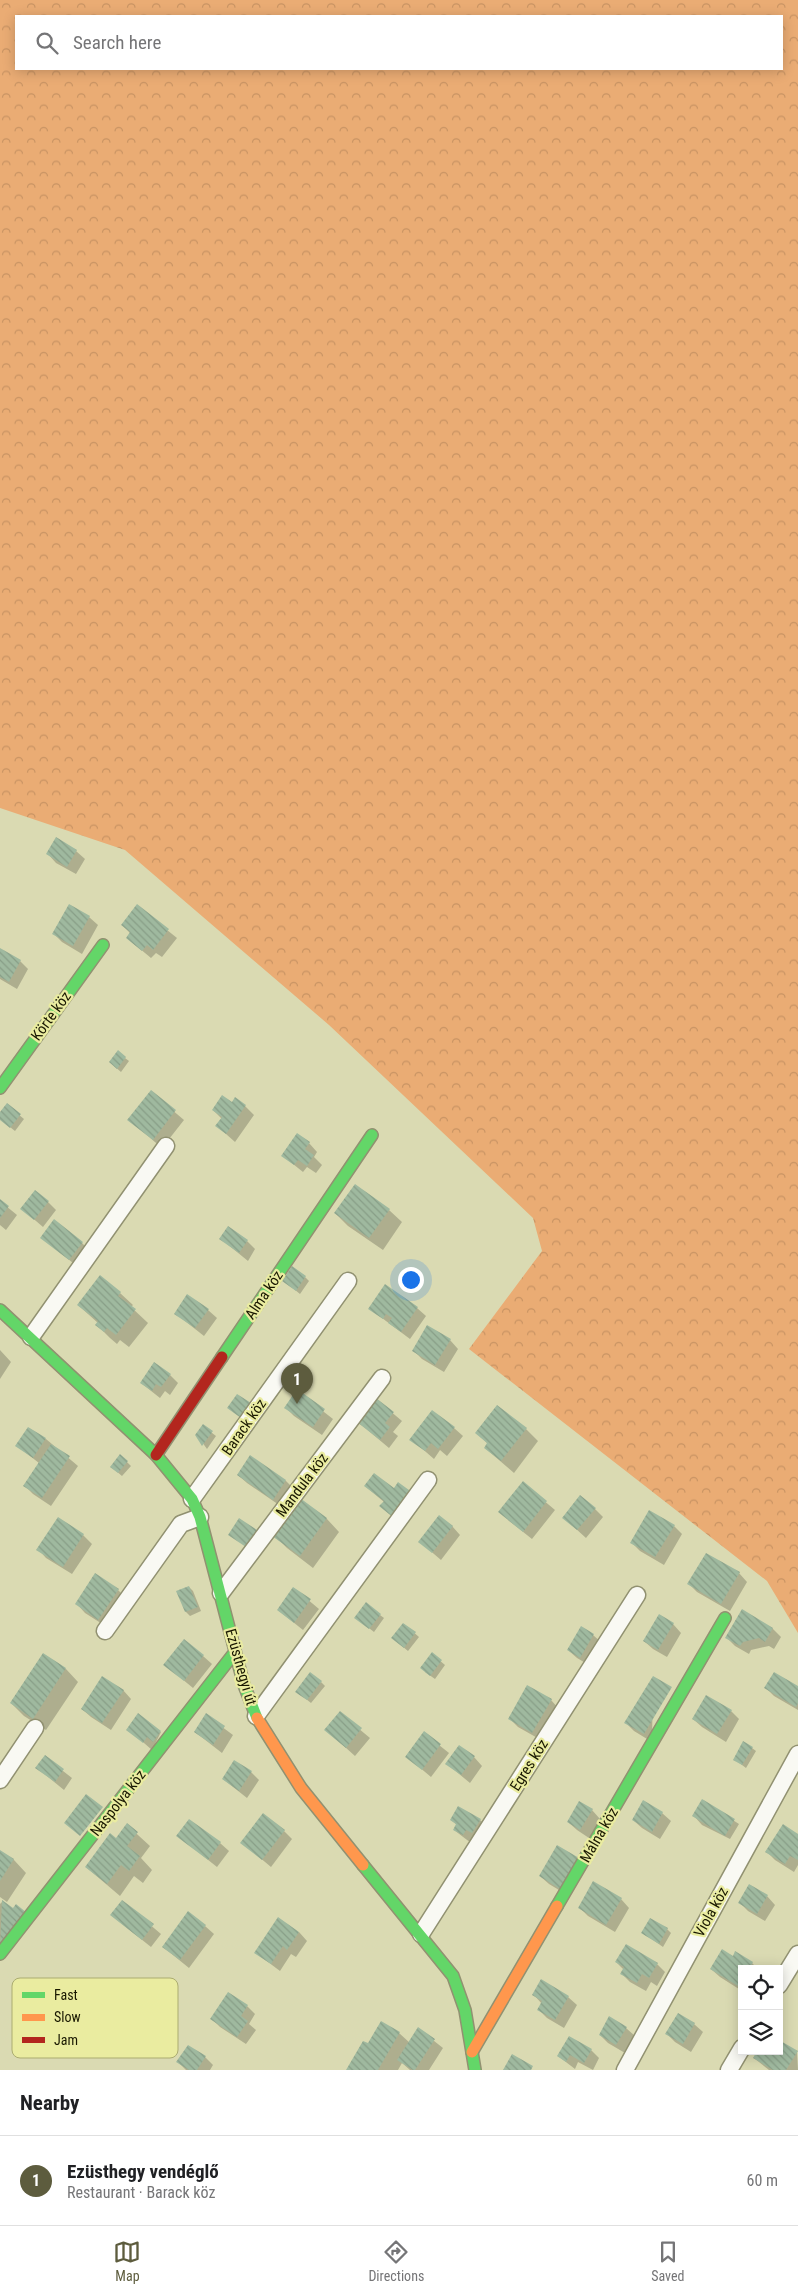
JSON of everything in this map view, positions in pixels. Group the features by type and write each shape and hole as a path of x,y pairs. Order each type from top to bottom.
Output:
{"street":[{"name":"Körte köz","path":"0,1088 103,945"},
{"name":"Alma köz","path":"156,1455 372,1135"},
{"path":"31,1337 166,1146"},
{"name":"Barack köz","path":"192,1499 348,1281"},
{"name":"Ezüsthegyi út","path":"0,1310 156,1455 192,1499 200,1517 244,1685 256,1716 301,1788 421,1934 453,1976 461,1991 466,2010 475,2070"},
{"name":"Mandula köz","path":"221,1593 382,1378"},
{"path":"256,1716 428,1480"},
{"path":"105,1631 181,1524 200,1517"},
{"name":"Egres köz","path":"421,1934 637,1595"},
{"name":"Málna köz","path":"472,2052 725,1618"},
{"name":"Naspolya köz","path":"0,1954 235,1652"},
{"path":"0,1780 35,1728"},
{"name":"Viola köz","path":"625,2070 798,1754"},
{"path":"783,1978 798,1954"},
{"path":"729,2070 738,2055"}],"green space":[{"path":"0,0 798,0 798,1633 767,1581 469,1349 542,1251 533,1218 329,1025 125,850 0,808"}],"building":[{"path":"56,837 77,850 67,867 46,854"},
{"path":"69,904 90,916 73,946 52,934"},
{"path":"137,904 169,929 153,950 147,945 142,951 126,938 130,932 121,925"},
{"path":"0,948 21,960 9,982 0,977"},
{"path":"118,1050 126,1057 117,1069 109,1062"},
{"path":"151,1090 176,1110 153,1140 127,1120"},
{"path":"222,1095 232,1102 235,1097 246,1105 226,1134 215,1126 222,1117 212,1110"},
{"path":"7,1103 21,1114 10,1128 0,1120 0,1112"},
{"path":"297,1133 310,1142 305,1149 314,1155 307,1166 298,1160 294,1165 281,1156"},
{"path":"355,1184 390,1209 369,1238 334,1213"},
{"path":"35,1190 49,1201 34,1220 20,1209"},
{"path":"0,1199 9,1206 0,1218"},
{"path":"54,1219 83,1242 69,1260 40,1238"},
{"path":"228,1226 248,1240 239,1253 219,1239"},
{"path":"292,1266 306,1276 296,1291 282,1281"},
{"path":"100,1275 121,1292 118,1296 136,1309 116,1335 107,1328 104,1332 95,1325 98,1321 77,1305"},
{"path":"385,1284 418,1307 401,1332 388,1323 392,1318 386,1314 383,1319 368,1309"},
{"path":"187,1294 209,1309 195,1328 174,1314"},
{"path":"427,1325 451,1339 435,1365 412,1351"},
{"path":"154,1362 171,1374 161,1387 156,1384 152,1391 140,1383"},
{"path":"297,1389 325,1409 313,1427 284,1408"},
{"path":"237,1394 251,1403 241,1418 227,1408"},
{"path":"376,1398 394,1412 385,1423 390,1427 380,1440 357,1422"},
{"path":"497,1405 527,1428 501,1461 484,1448 487,1443 475,1433"},
{"path":"432,1410 455,1427 438,1449 431,1443 425,1451 409,1440"},
{"path":"203,1424 213,1431 202,1446 195,1435"},
{"path":"28,1427 46,1438 33,1458 15,1446"},
{"path":"51,1444 70,1456 42,1498 23,1486"},
{"path":"120,1454 128,1461 118,1473 110,1467"},
{"path":"250,1455 286,1480 273,1500 237,1475"},
{"path":"374,1473 394,1488 398,1482 413,1493 394,1518 379,1506 384,1501 364,1486"},
{"path":"523,1481 547,1501 523,1532 498,1512"},
{"path":"580,1495 596,1508 577,1530 562,1518"},
{"path":"300,1498 327,1518 300,1556 272,1536"},
{"path":"649,1510 675,1525 655,1557 630,1543"},
{"path":"439,1515 453,1526 432,1553 418,1542"},
{"path":"58,1517 84,1534 63,1567 36,1550"},
{"path":"239,1518 257,1530 246,1547 228,1535"},
{"path":"706,1553 740,1572 721,1604 687,1584"},
{"path":"95,1573 119,1589 98,1620 75,1604"},
{"path":"189,1586 198,1607 185,1612 176,1591"},
{"path":"293,1587 311,1599 294,1623 277,1610"},
{"path":"366,1602 381,1614 369,1629 354,1618"},
{"path":"742,1609 773,1628 765,1642 759,1638 743,1642 740,1646 725,1638"},
{"path":"659,1614 674,1623 658,1650 643,1641"},
{"path":"403,1623 416,1632 404,1648 391,1638"},
{"path":"581,1626 594,1634 580,1658 567,1650"},
{"path":"184,1639 204,1655 184,1681 163,1665"},
{"path":"432,1652 442,1660 430,1676 420,1668"},
{"path":"43,1653 66,1668 33,1719 10,1703"},
{"path":"310,1672 322,1681 307,1700 295,1692"},
{"path":"774,1672 798,1686 798,1703 796,1707 764,1688"},
{"path":"102,1676 124,1690 102,1723 81,1709"},
{"path":"653,1676 672,1687 644,1734 624,1723"},
{"path":"527,1685 552,1699 532,1733 508,1719"},
{"path":"706,1695 732,1710 717,1734 692,1719"},
{"path":"340,1711 362,1728 346,1748 324,1730"},
{"path":"138,1713 161,1731 153,1742 147,1737 143,1743 126,1730"},
{"path":"206,1713 225,1726 213,1745 194,1732"},
{"path":"424,1731 441,1744 422,1770 405,1757"},
{"path":"743,1741 753,1747 742,1765 733,1760"},
{"path":"459,1745 475,1756 461,1775 445,1764"},
{"path":"45,1755 64,1769 55,1782 35,1768"},
{"path":"234,1760 252,1771 239,1791 222,1779"},
{"path":"86,1794 103,1807 80,1836 64,1823"},
{"path":"702,1799 735,1819 725,1836 692,1816"},
{"path":"643,1800 663,1812 652,1832 632,1820"},
{"path":"579,1801 593,1809 580,1830 567,1822"},
{"path":"458,1806 481,1819 472,1833 466,1830 463,1835 453,1830 456,1824 450,1820"},
{"path":"263,1813 285,1830 262,1860 240,1843"},
{"path":"189,1819 221,1842 208,1860 176,1836"},
{"path":"127,1823 138,1832 127,1846 140,1856 129,1871 121,1865 107,1884 85,1867 110,1833 116,1838"},
{"path":"783,1824 798,1834 798,1860 790,1856 785,1864 765,1852"},
{"path":"557,1845 579,1858 560,1889 539,1876"},
{"path":"0,1850 14,1859 0,1881"},
{"path":"593,1881 622,1898 606,1925 578,1908"},
{"path":"749,1884 768,1895 757,1914 738,1903"},
{"path":"2,1900 13,1908 16,1904 27,1913 0,1948"},
{"path":"122,1900 154,1924 142,1940 110,1915"},
{"path":"188,1911 206,1925 180,1960 162,1947"},
{"path":"278,1917 299,1932 287,1950 283,1946 271,1964 254,1953"},
{"path":"650,1918 668,1928 659,1944 641,1933"},
{"path":"626,1944 658,1963 649,1978 642,1974 637,1983 620,1974 624,1967 615,1962"},
{"path":"722,1949 733,1956 735,1951 753,1962 751,1965 738,1965 738,1986 710,1969"},
{"path":"541,1979 569,1996 555,2020 537,2010 542,2001 532,1995"},
{"path":"228,1992 248,2005 241,2016 248,2021 237,2037 210,2019"},
{"path":"678,2013 695,2023 683,2044 665,2034"},
{"path":"609,2016 627,2027 616,2045 599,2035"},
{"path":"381,2021 400,2032 378,2070 346,2070 363,2041 368,2043"},
{"path":"418,2027 435,2039 415,2070 413,2070 397,2060"},
{"path":"569,2036 592,2049 584,2063 570,2055 566,2062 557,2056"},
{"path":"783,2042 798,2051 786,2070 773,2070 753,2058 755,2055 783,2055"},
{"path":"188,2045 206,2056 197,2070 189,2070 176,2062"},
{"path":"512,2054 533,2066 531,2070 503,2070"}],"traffic: fast":[{"path":"0,1088 103,945"},
{"path":"222,1357 372,1135"},
{"path":"0,1310 156,1455 192,1499 200,1517 244,1685 257,1718"},
{"path":"557,1906 725,1618"},
{"path":"0,1954 235,1652"},
{"path":"363,1865 453,1976 465,2010 475,2070"}],"traffic: slow":[{"path":"257,1718 301,1788 363,1865"},
{"path":"472,2052 557,1906"}],"traffic: jam":[{"path":"156,1455 222,1357"}],"place":[{"name":"Ezüsthegy vendéglő","path":"297,1404"}]}
